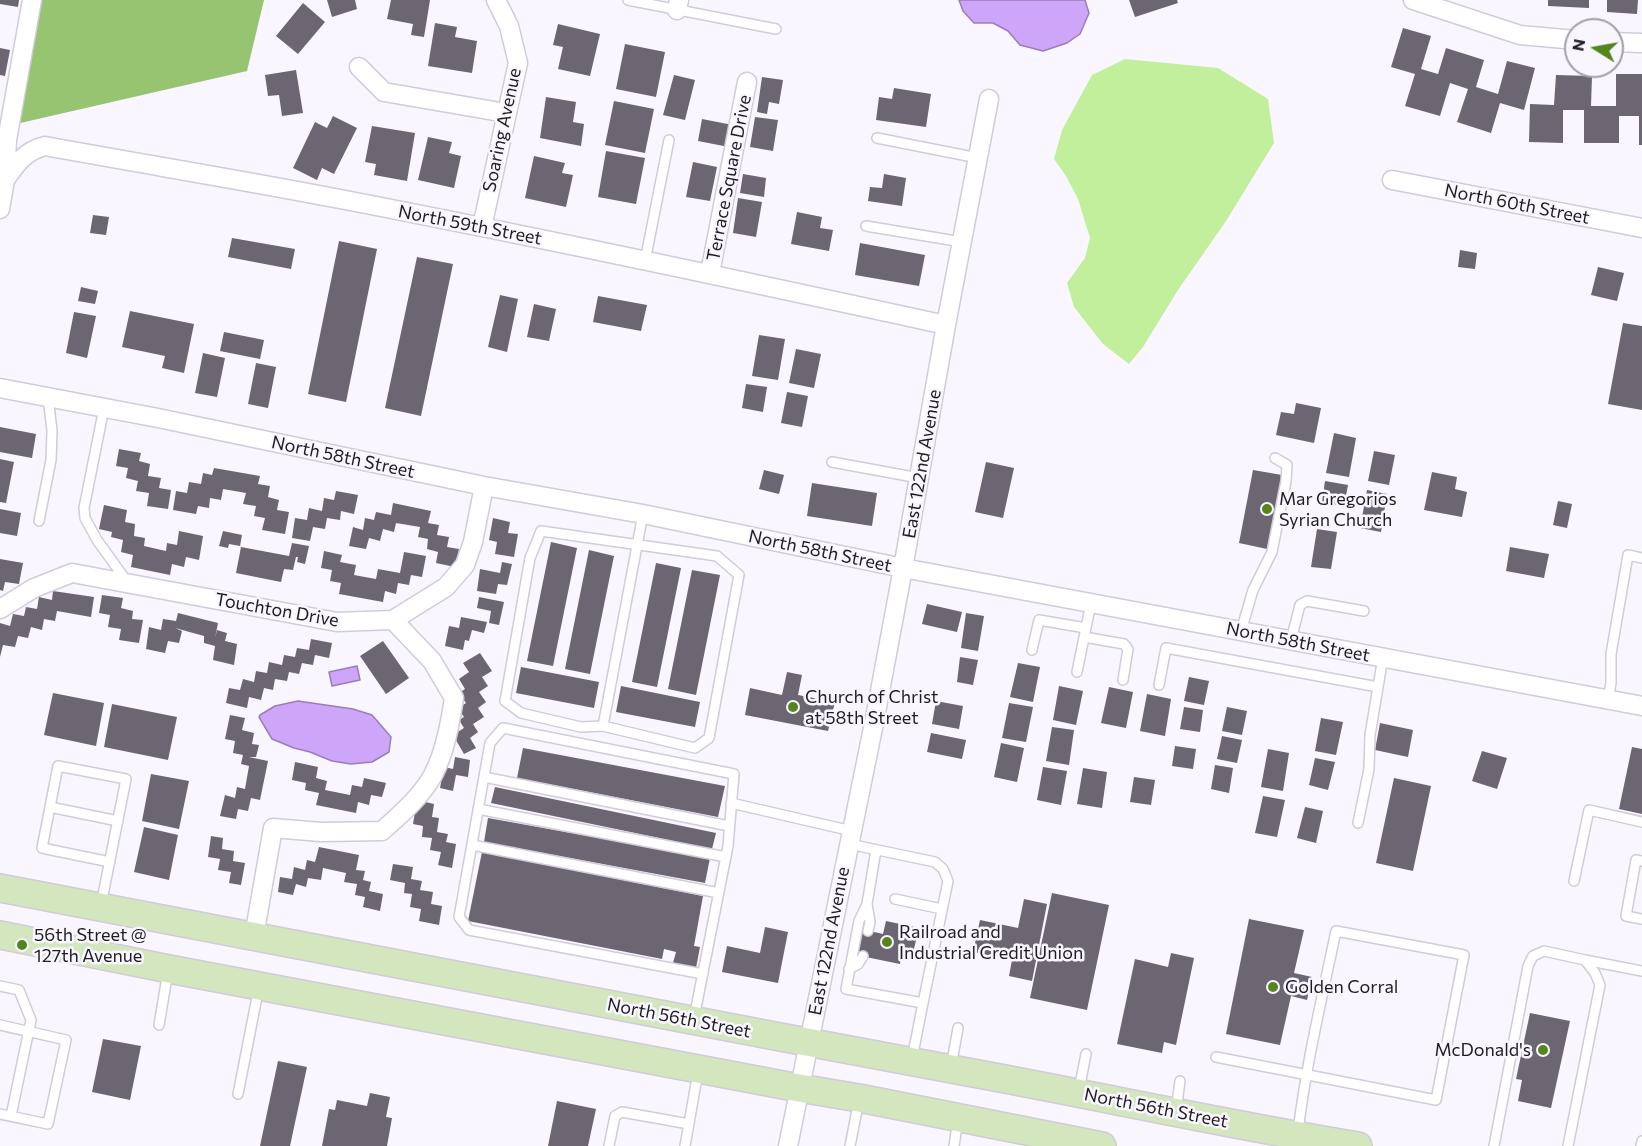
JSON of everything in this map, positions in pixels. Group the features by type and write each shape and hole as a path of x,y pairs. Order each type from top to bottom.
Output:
{"main road":[{"name":"North 56th Street","path":"0,888 1079,1093 1297,1141 1358,1146"},
{"path":"0,935 169,969 859,1098 1067,1143 1102,1146"}],"street":[{"path":"0,209 5,180 8,92 32,0"},
{"name":"Soaring Avenue","path":"482,227 518,63 509,26 496,0"},
{"path":"1413,0 1520,36 1564,39"},
{"path":"1624,42 1642,43"},
{"path":"359,67 384,92 506,113"},
{"name":"Terrace Square Drive","path":"710,273 747,82"},
{"name":"East 122nd Avenue","path":"788,1146 903,568 989,99"},
{"name":"North 59th Street","path":"5,180 22,157 33,149 45,146 482,227 710,273 946,325"},
{"name":"North 60th Street","path":"1392,180 1642,228"},
{"name":"North 58th Street","path":"0,388 484,486 643,514 903,568 1642,706"},
{"name":"Touchton Drive","path":"0,609 34,588 72,573 337,622 393,620 446,587 465,565 473,542 484,486"},
{"path":"254,936 273,828 321,832 382,831 407,809 432,776 447,738 454,698 432,660 393,620"}],"lane":[{"path":"628,0 678,5 776,29"},
{"path":"877,138 978,158"},
{"path":"645,261 669,140"},
{"path":"866,226 962,242"},
{"path":"39,521 51,460 52,431 48,397"},
{"path":"104,408 84,508 85,518 97,540 128,583"},
{"path":"1241,631 1253,590 1272,552 1286,481 1287,465 1275,458"},
{"path":"832,462 919,478"},
{"path":"603,726 643,514"},
{"path":"541,531 717,556 739,575 709,738 695,748 603,726 581,727 521,713 506,700 530,558 541,531"},
{"path":"1608,700 1611,683 1611,654 1628,555 1642,558"},
{"path":"1291,640 1300,605 1307,601 1364,611"},
{"path":"1077,672 1091,603"},
{"path":"1032,650 1039,620 1124,644 1128,649 1123,680"},
{"path":"1159,685 1166,648 1378,687"},
{"path":"1358,823 1369,769 1370,735 1383,657"},
{"path":"694,1021 726,857 734,774 502,728 490,743 459,917 469,930 703,974"},
{"path":"101,907 110,862 126,779 58,766 42,848 110,862"},
{"path":"484,777 729,826"},
{"path":"731,803 850,838 876,850 934,862 942,869 948,881 912,1062"},
{"path":"50,807 118,821"},
{"path":"478,809 726,857"},
{"path":"1574,881 1589,810 1642,822"},
{"path":"472,844 719,893"},
{"path":"876,850 867,904 859,921 846,989 923,1003"},
{"path":"1642,861 1636,860 1626,916 1642,919"},
{"path":"895,899 942,909"},
{"path":"867,904 870,922 868,931"},
{"path":"1216,1057 1307,1074 1436,1100 1464,955 1336,931 1307,1074 1302,1097 1297,1141"},
{"path":"1494,1146 1528,966 1533,956 1544,951 1642,971"},
{"path":"849,969 858,964 863,956"},
{"path":"1568,1146 1600,985 1586,960"},
{"path":"159,1025 169,969"},
{"path":"238,1094 260,985"},
{"path":"0,986 19,990 31,1020 11,1116"},
{"path":"0,1025 66,1040 48,1124 0,1114"},
{"path":"950,1069 958,1028"},
{"path":"1079,1093 1086,1054"},
{"path":"685,1146 699,1069"},
{"path":"1176,1113 1180,1081"},
{"path":"850,1146 859,1098"},
{"path":"609,1146 615,1116 622,1112 689,1124"},
{"path":"954,1146 958,1119"},
{"path":"1641,1146 1642,1141"}],"green space":[{"path":"42,0 264,0 247,71 16,124"},
{"path":"1125,59 1218,68 1268,99 1274,143 1226,221 1178,290 1143,347 1129,364 1103,344 1074,307 1067,283 1085,258 1090,238 1078,199 1054,159 1062,130 1092,75"}],"shaded area":[{"path":"959,0 1085,0 1089,13 1080,34 1067,43 1043,51 1020,45 1008,31 993,23 974,23 963,11"},
{"path":"357,666 360,680 332,686 329,672"},
{"path":"298,701 353,709 372,715 391,737 389,752 372,762 351,764 332,761 272,739 260,715 275,706"}],"building":[{"path":"0,0 19,0 18,7 0,4"},
{"path":"327,0 355,0 357,9 332,17"},
{"path":"391,0 430,0 424,37 411,35 413,24 387,19"},
{"path":"1129,0 1177,0 1178,3 1135,17"},
{"path":"1548,0 1589,0 1589,8 1548,6"},
{"path":"1607,0 1638,0 1637,14 1607,12"},
{"path":"303,3 325,22 298,54 276,36"},
{"path":"435,23 457,27 455,37 477,41 472,73 428,66"},
{"path":"558,24 600,34 590,76 558,69 563,47 553,45"},
{"path":"1403,28 1431,36 1421,69 1438,74 1446,48 1484,60 1476,87 1498,94 1507,61 1535,68 1524,110 1500,103 1491,133 1457,122 1468,89 1450,83 1440,116 1405,106 1415,74 1391,67"},
{"path":"625,44 665,52 656,97 616,89"},
{"path":"0,48 10,50 5,76 0,75"},
{"path":"296,70 303,113 282,116 279,95 268,96 265,75"},
{"path":"1624,74 1642,74 1642,145 1639,145 1639,116 1619,116 1619,143 1584,143 1584,110 1563,110 1563,143 1529,142 1530,104 1554,105 1556,75 1564,75 1564,78 1592,78 1591,106 1616,106 1616,78 1624,78"},
{"path":"674,75 695,80 685,120 663,115"},
{"path":"762,77 783,80 779,104 769,102 767,114 757,112"},
{"path":"894,88 931,94 926,127 876,120 879,97 892,99"},
{"path":"546,97 576,102 573,122 584,124 581,146 540,138"},
{"path":"614,101 654,109 645,153 605,145"},
{"path":"333,116 357,128 334,174 322,168 317,180 293,168 315,122 327,128"},
{"path":"755,117 778,120 773,151 750,147"},
{"path":"702,119 738,126 734,148 698,141"},
{"path":"372,126 415,133 407,181 374,175 376,164 365,162"},
{"path":"428,137 452,142 449,153 461,156 454,188 418,180"},
{"path":"606,151 645,158 636,204 598,197"},
{"path":"534,156 565,163 562,173 573,175 566,207 525,198"},
{"path":"693,162 717,167 710,201 686,197"},
{"path":"743,174 766,178 764,197 740,193"},
{"path":"884,174 906,178 902,206 868,201 870,187 882,188"},
{"path":"738,198 762,202 756,237 733,233"},
{"path":"797,212 822,217 820,228 833,230 829,251 791,244"},
{"path":"93,215 109,217 106,235 90,233"},
{"path":"232,238 295,249 291,269 228,257"},
{"path":"339,241 377,249 346,402 308,394"},
{"path":"860,243 925,255 919,286 855,275"},
{"path":"1460,250 1477,253 1475,269 1458,267"},
{"path":"417,257 453,264 421,416 385,408"},
{"path":"1598,267 1624,273 1617,301 1591,295"},
{"path":"81,287 98,291 95,304 78,301"},
{"path":"500,295 518,299 507,352 488,347"},
{"path":"598,296 647,305 641,331 593,322"},
{"path":"534,304 556,309 549,341 527,337"},
{"path":"130,311 194,324 184,373 162,368 165,356 122,347"},
{"path":"74,312 96,316 87,358 66,353"},
{"path":"1623,323 1642,326 1642,410 1608,404"},
{"path":"224,332 264,340 260,359 220,351"},
{"path":"759,335 785,339 778,380 752,376"},
{"path":"796,349 821,354 814,388 789,383"},
{"path":"203,353 225,358 217,397 195,393"},
{"path":"256,363 276,367 268,408 248,404"},
{"path":"746,384 767,387 763,412 742,408"},
{"path":"787,392 808,396 802,427 781,423"},
{"path":"1296,403 1321,408 1314,443 1276,435 1281,412 1294,414"},
{"path":"0,427 36,434 32,458 0,452"},
{"path":"1334,433 1356,438 1349,477 1326,473"},
{"path":"119,449 141,453 139,461 150,464 148,476 161,478 159,488 171,490 168,509 147,506 149,493 136,491 138,481 126,478 128,468 116,466"},
{"path":"1374,451 1395,455 1389,485 1368,481"},
{"path":"0,459 14,462 6,503 0,502"},
{"path":"986,462 1014,468 1003,518 975,512"},
{"path":"214,468 260,476 258,484 270,486 268,497 279,500 277,510 289,512 285,534 262,530 265,518 254,516 256,506 243,504 246,493 223,489 221,500 210,498 209,508 198,506 196,514 173,510 176,491 187,493 189,482 201,484 203,473 212,475"},
{"path":"764,470 784,475 779,494 759,489"},
{"path":"1253,470 1282,475 1267,549 1239,543"},
{"path":"1432,472 1457,477 1455,489 1467,492 1462,517 1424,510"},
{"path":"1325,481 1348,485 1344,506 1322,502"},
{"path":"812,483 877,493 872,526 807,516"},
{"path":"1367,490 1387,494 1381,532 1360,528"},
{"path":"336,491 358,495 354,514 341,511 340,520 327,518 325,529 313,527 310,541 292,538 295,518 307,520 309,508 322,511 324,498 334,500"},
{"path":"1558,501 1572,504 1567,528 1553,525"},
{"path":"393,503 431,511 428,523 439,525 437,535 449,537 447,547 459,549 455,567 436,563 438,552 427,549 428,539 418,537 420,527 396,523 394,532 383,529 380,541 369,538 366,549 349,546 353,527 363,530 365,518 374,520 376,512 391,515"},
{"path":"104,505 127,510 125,522 135,524 134,536 145,538 144,546 166,551 167,543 177,545 179,531 203,536 199,560 186,557 184,567 172,564 170,575 131,567 133,555 121,552 123,540 111,537 112,532 99,529"},
{"path":"0,509 21,513 17,536 0,533"},
{"path":"493,518 510,522 508,533 518,534 514,557 495,554 497,542 489,540"},
{"path":"1317,529 1337,532 1331,569 1311,567"},
{"path":"223,531 242,535 240,546 229,544 228,548 219,546"},
{"path":"551,542 577,548 553,666 527,661"},
{"path":"292,543 309,546 305,564 297,562 298,557 296,557 293,570 284,569 281,582 236,573 241,547 289,556"},
{"path":"1510,547 1549,554 1544,578 1506,571"},
{"path":"589,550 614,556 590,674 565,669"},
{"path":"324,551 342,555 340,562 356,565 354,575 376,579 378,569 400,573 404,552 426,556 422,577 411,575 409,585 398,583 396,594 385,591 383,602 339,594 341,583 330,581 332,570 321,568"},
{"path":"0,559 23,563 19,584 5,582 3,591 0,590"},
{"path":"502,562 512,564 507,585 498,584 496,594 477,591 480,569 500,573"},
{"path":"656,563 681,568 657,687 632,682"},
{"path":"692,570 720,575 696,695 668,689"},
{"path":"53,591 94,597 91,617 57,611 55,621 44,619 42,630 31,627 28,638 18,636 15,647 3,645 0,657 0,623 10,626 13,614 24,616 26,607 37,609 39,597 52,600"},
{"path":"102,595 123,598 121,608 133,611 132,619 143,620 139,643 119,640 121,629 108,627 110,615 99,613"},
{"path":"479,597 504,602 499,625 489,623 491,611 477,608"},
{"path":"927,604 962,612 957,632 922,624"},
{"path":"178,613 218,623 215,638 217,630 227,633 225,641 237,644 234,665 213,660 215,646 204,643 204,636 175,628 182,631 179,643 168,641 165,653 146,649 149,627 161,630 163,619 176,621"},
{"path":"966,613 984,616 978,651 961,648"},
{"path":"461,617 487,622 484,633 472,630 469,641 465,640 463,650 445,646 449,626 459,628"},
{"path":"311,639 332,643 329,658 315,655 313,665 302,663 299,674 289,672 287,681 275,679 273,690 264,688 261,700 249,697 247,708 226,703 229,688 240,690 243,679 254,682 256,671 267,673 269,662 282,665 284,655 295,657 297,648 309,650"},
{"path":"383,641 409,678 386,694 360,656"},
{"path":"480,653 492,671 482,677 488,686 479,692 486,702 478,708 484,717 473,724 478,732 470,738 476,748 464,754 453,735 464,728 459,720 464,717 458,708 466,703 459,693 465,689 459,679 469,672 463,663"},
{"path":"960,657 978,660 973,685 957,682"},
{"path":"1018,663 1040,667 1033,702 1010,697"},
{"path":"521,667 599,682 594,708 516,693"},
{"path":"787,672 802,675 798,695 835,702 828,731 745,715 750,688 782,695"},
{"path":"1189,677 1209,681 1204,705 1184,701"},
{"path":"621,686 700,702 695,727 616,712"},
{"path":"1059,686 1083,691 1076,725 1053,720"},
{"path":"1109,687 1133,692 1126,728 1101,723"},
{"path":"53,693 104,703 96,746 44,735"},
{"path":"1147,694 1171,699 1165,736 1140,731"},
{"path":"936,701 963,706 959,729 932,724"},
{"path":"1009,703 1033,707 1026,742 1002,738"},
{"path":"112,704 177,717 168,760 104,747"},
{"path":"1184,707 1203,710 1200,732 1180,729"},
{"path":"1227,707 1247,711 1242,735 1222,731"},
{"path":"230,715 245,718 242,730 254,733 252,744 259,745 256,757 249,757 268,761 260,800 251,798 248,811 238,809 236,819 220,816 225,795 235,798 237,787 245,789 249,766 241,764 243,755 233,753 235,741 225,739"},
{"path":"1321,718 1343,722 1336,755 1315,751"},
{"path":"1380,723 1413,730 1408,757 1375,750"},
{"path":"1052,727 1074,730 1069,765 1046,761"},
{"path":"931,733 966,740 962,759 927,752"},
{"path":"1222,736 1242,740 1237,763 1217,759"},
{"path":"1001,743 1024,748 1017,782 994,777"},
{"path":"1175,746 1196,749 1193,769 1172,766"},
{"path":"1632,747 1642,749 1642,814 1619,809"},
{"path":"523,748 725,786 718,817 517,778"},
{"path":"1268,749 1289,753 1283,791 1261,787"},
{"path":"1482,751 1507,758 1497,789 1472,781"},
{"path":"455,757 470,760 468,777 456,775 453,791 440,788 444,767 453,769"},
{"path":"1315,758 1335,762 1328,790 1309,785"},
{"path":"295,762 318,767 316,778 327,781 325,790 350,795 352,785 362,787 364,778 386,783 382,797 371,795 369,805 358,802 356,813 316,805 319,793 305,790 306,783 292,780"},
{"path":"1215,765 1233,768 1229,793 1211,789"},
{"path":"1043,767 1067,771 1061,805 1037,800"},
{"path":"1083,768 1107,772 1102,808 1077,804"},
{"path":"151,774 189,781 179,829 142,821"},
{"path":"1134,777 1155,780 1151,805 1130,802"},
{"path":"1394,778 1431,786 1413,871 1376,863"},
{"path":"495,787 716,833 712,849 491,803"},
{"path":"1263,796 1285,800 1277,837 1255,833"},
{"path":"417,800 434,804 432,817 439,818 437,832 448,834 446,842 456,844 452,868 438,865 441,852 430,850 432,838 422,837 423,826 413,824"},
{"path":"1305,807 1323,811 1316,843 1297,838"},
{"path":"488,818 710,858 705,883 484,842"},
{"path":"144,827 178,835 169,880 134,872"},
{"path":"211,836 223,838 222,849 234,851 233,861 245,863 241,885 229,883 231,872 218,870 220,859 208,857"},
{"path":"319,847 359,855 356,870 365,871 363,880 371,882 369,891 383,894 380,911 363,907 365,897 355,895 357,884 344,882 346,873 323,868 321,880 308,878 306,887 296,884 293,895 278,892 280,877 292,879 294,867 305,870 307,860 315,862"},
{"path":"482,852 703,896 694,946 700,947 696,968 673,963 676,952 664,949 662,959 468,921"},
{"path":"393,864 413,867 411,879 422,881 420,890 433,892 431,904 442,906 439,925 419,921 421,909 410,907 412,894 404,893 405,883 390,880"},
{"path":"1052,893 1109,905 1087,1010 1030,998"},
{"path":"1024,899 1047,904 1032,981 1009,976 1012,960 973,952 980,920 1018,928"},
{"name":"Golden Corral","path":"1249,919 1304,930 1294,973 1312,977 1307,1000 1291,996 1280,1045 1226,1034"},
{"name":"Railroad and Industrial Credit Union","path":"886,921 919,928 913,953 902,951 900,964 856,955 861,929 883,934"},
{"path":"765,927 788,932 778,983 722,972 727,946 760,953"},
{"path":"1171,953 1194,958 1176,1045 1164,1042 1162,1053 1117,1044 1135,959 1168,967"},
{"name":"McDonald's","path":"1530,1013 1570,1021 1551,1108 1518,1101 1522,1080 1516,1079"},
{"path":"103,1039 141,1046 130,1100 92,1092"},
{"path":"278,1061 307,1067 290,1146 260,1146"},
{"path":"370,1093 390,1097 386,1117 392,1118 387,1146 322,1146 329,1109 335,1110 337,1100 367,1106"},
{"path":"557,1101 596,1109 588,1146 548,1146"}],"place":[{"name":"Mar Gregorios Syrian Church","path":"1267,509"},
{"name":"Church of Christ at 58th Street","path":"793,707"},
{"name":"Railroad and Industrial Credit Union","path":"887,942"},
{"name":"56th Street @ 127th Avenue","path":"22,945"},
{"name":"Golden Corral","path":"1273,987"},
{"name":"McDonald's","path":"1543,1050"}]}
